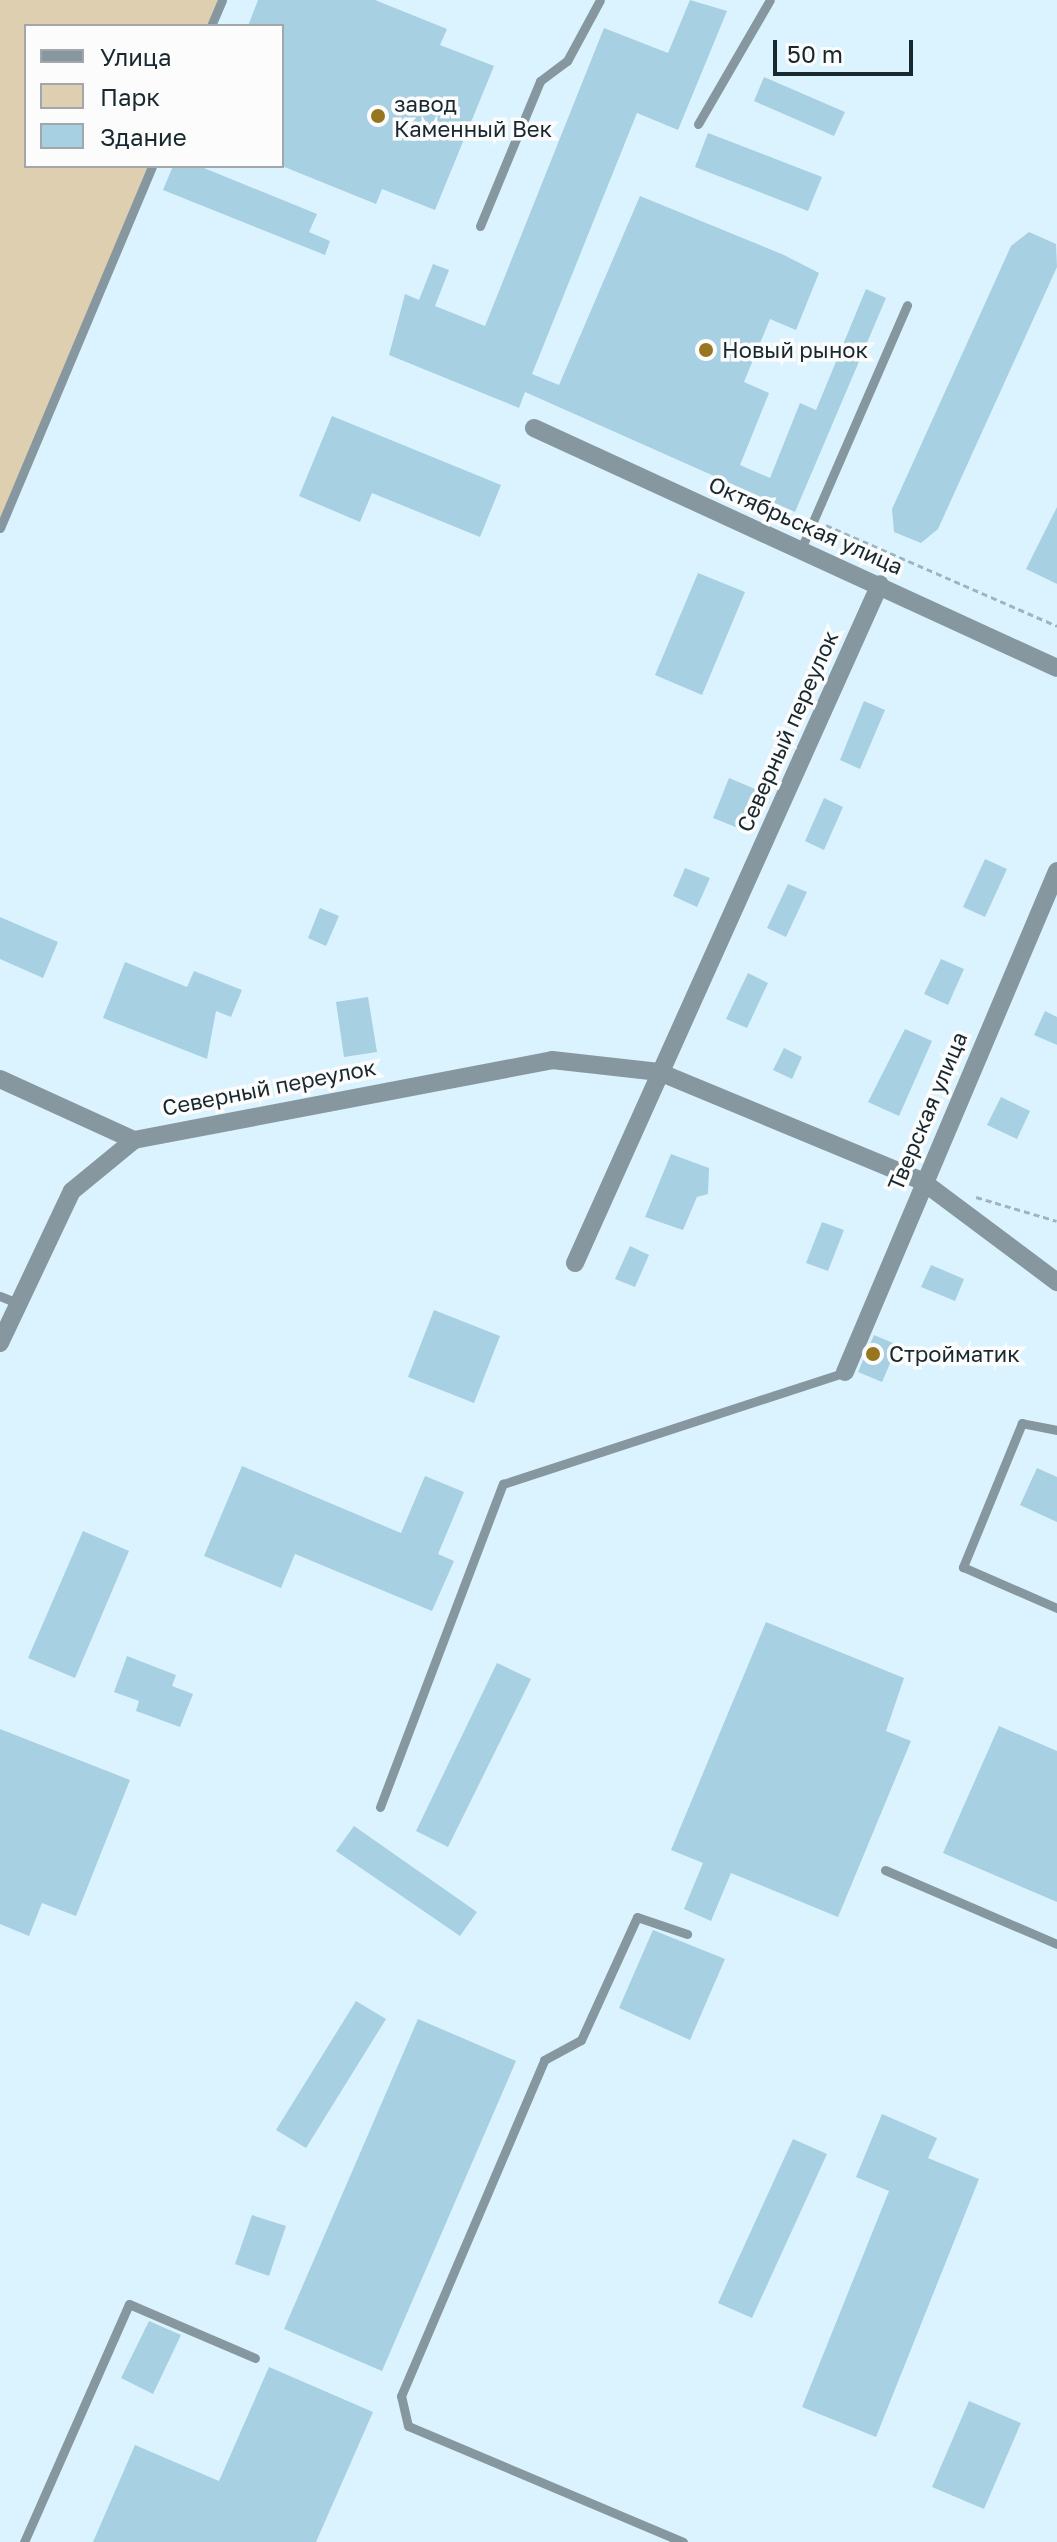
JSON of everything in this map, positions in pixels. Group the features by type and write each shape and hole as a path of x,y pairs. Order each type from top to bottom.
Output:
{"street":[{"name":"Октябрьская улица","path":"534,428 880,584 1057,668"},
{"name":"Северный переулок","path":"575,1263 880,584"},
{"name":"Тверская улица","path":"845,1372 922,1181 1057,871"},
{"name":"Северный переулок","path":"0,1343 8,1299 72,1191 134,1140 552,1060 659,1072"},
{"path":"659,1072 922,1181 1057,1282"},
{"path":"0,1079 134,1140"}],"lane":[{"path":"212,24 222,0"},
{"path":"480,226 540,81 567,61 600,0"},
{"path":"698,124 770,0"},
{"path":"0,528 151,168"},
{"path":"801,549 907,305"},
{"path":"380,1807 503,1484 845,1372"},
{"path":"1057,1430 1022,1423 963,1567 1057,1608"},
{"path":"885,1870 1057,1944"},
{"path":"683,2542 408,2426 401,2396 544,2060 581,2040 637,1917 687,1934"},
{"path":"24,2542 129,2304 255,2358"}],"path":[{"path":"816,520 1057,626"},
{"path":"967,1195 1057,1221"}],"green space":[{"path":"0,0 222,0 212,24 24,24 24,168 152,168 0,532"}],"building":[{"name":"завод Каменный Век","path":"258,0 375,0 447,29 440,45 494,66 435,210 382,189 376,204 284,167 284,24 249,24"},
{"path":"690,0 727,11 678,130 637,113 532,374 559,385 640,196 784,255 819,273 796,330 770,319 744,382 769,393 740,465 770,478 800,403 816,410 866,289 886,298 795,512 525,392 519,408 389,355 405,294 419,300 433,264 449,270 435,306 485,326 604,28 668,53"},
{"path":"764,77 845,112 834,136 754,101"},
{"path":"708,133 822,177 808,211 695,167"},
{"path":"172,168 204,168 317,214 309,232 330,241 325,255 163,190"},
{"path":"1029,232 1056,244 1057,267 938,529 921,543 894,532 892,509 1011,246"},
{"path":"332,416 501,485 480,537 372,493 360,522 299,496"},
{"path":"1057,507 1057,584 1026,569"},
{"path":"698,573 745,592 702,695 655,675"},
{"path":"864,701 885,710 860,769 840,760"},
{"path":"729,778 760,791 743,830 713,818"},
{"path":"824,798 843,807 824,850 805,841"},
{"path":"985,859 1007,869 985,917 963,907"},
{"path":"685,868 710,878 697,907 673,896"},
{"path":"788,884 807,892 786,937 767,928"},
{"path":"320,908 339,916 326,946 308,938"},
{"path":"0,917 58,942 43,978 0,959"},
{"path":"941,959 964,969 948,1005 924,994"},
{"path":"125,962 187,987 194,971 242,990 231,1017 216,1011 207,1059 103,1018"},
{"path":"748,973 768,983 747,1028 726,1019"},
{"path":"368,997 377,1052 344,1057 336,1002"},
{"path":"1045,1011 1057,1017 1057,1045 1034,1035"},
{"path":"905,1029 932,1041 899,1116 868,1102"},
{"path":"784,1048 802,1057 792,1079 773,1070"},
{"path":"1001,1097 1030,1111 1017,1139 987,1125"},
{"path":"671,1154 709,1168 708,1194 697,1197 683,1230 645,1217"},
{"path":"822,1222 844,1230 828,1271 806,1263"},
{"path":"630,1246 649,1255 635,1287 615,1279"},
{"path":"931,1265 964,1279 955,1301 921,1287"},
{"path":"434,1310 500,1336 474,1403 408,1377"},
{"path":"874,1335 898,1345 882,1382 858,1372"},
{"path":"242,1466 401,1533 425,1476 464,1492 438,1554 454,1561 432,1611 295,1554 281,1588 204,1556"},
{"path":"1037,1468 1057,1477 1057,1522 1020,1505"},
{"path":"83,1531 129,1551 75,1678 28,1658"},
{"path":"766,1622 904,1678 886,1731 911,1741 838,1917 731,1873 711,1921 684,1909 703,1863 671,1850"},
{"path":"127,1656 176,1675 172,1686 193,1694 180,1727 136,1711 139,1701 114,1692"},
{"path":"497,1663 531,1679 448,1847 416,1831"},
{"path":"999,1726 1057,1751 1057,1902 943,1853"},
{"path":"0,1729 130,1780 76,1916 42,1903 29,1936 0,1924"},
{"path":"354,1826 477,1912 460,1936 336,1851"},
{"path":"653,1930 725,1959 690,2040 619,2008"},
{"path":"356,2001 386,2019 306,2148 276,2130"},
{"path":"418,2019 516,2061 382,2371 284,2329"},
{"path":"882,2114 937,2138 928,2158 979,2179 876,2437 802,2407 889,2191 856,2177"},
{"path":"793,2139 827,2154 752,2318 718,2303"},
{"path":"252,2215 286,2226 269,2276 235,2264"},
{"path":"149,2321 181,2335 153,2394 121,2378"},
{"path":"269,2367 373,2412 316,2542 93,2542 135,2445 219,2481"},
{"path":"969,2401 1021,2423 984,2509 932,2487"}],"place":[{"name":"завод Каменный Век","path":"378,116"},
{"name":"Новый рынок","path":"706,350"},
{"name":"Стройматик","path":"873,1354"}]}
